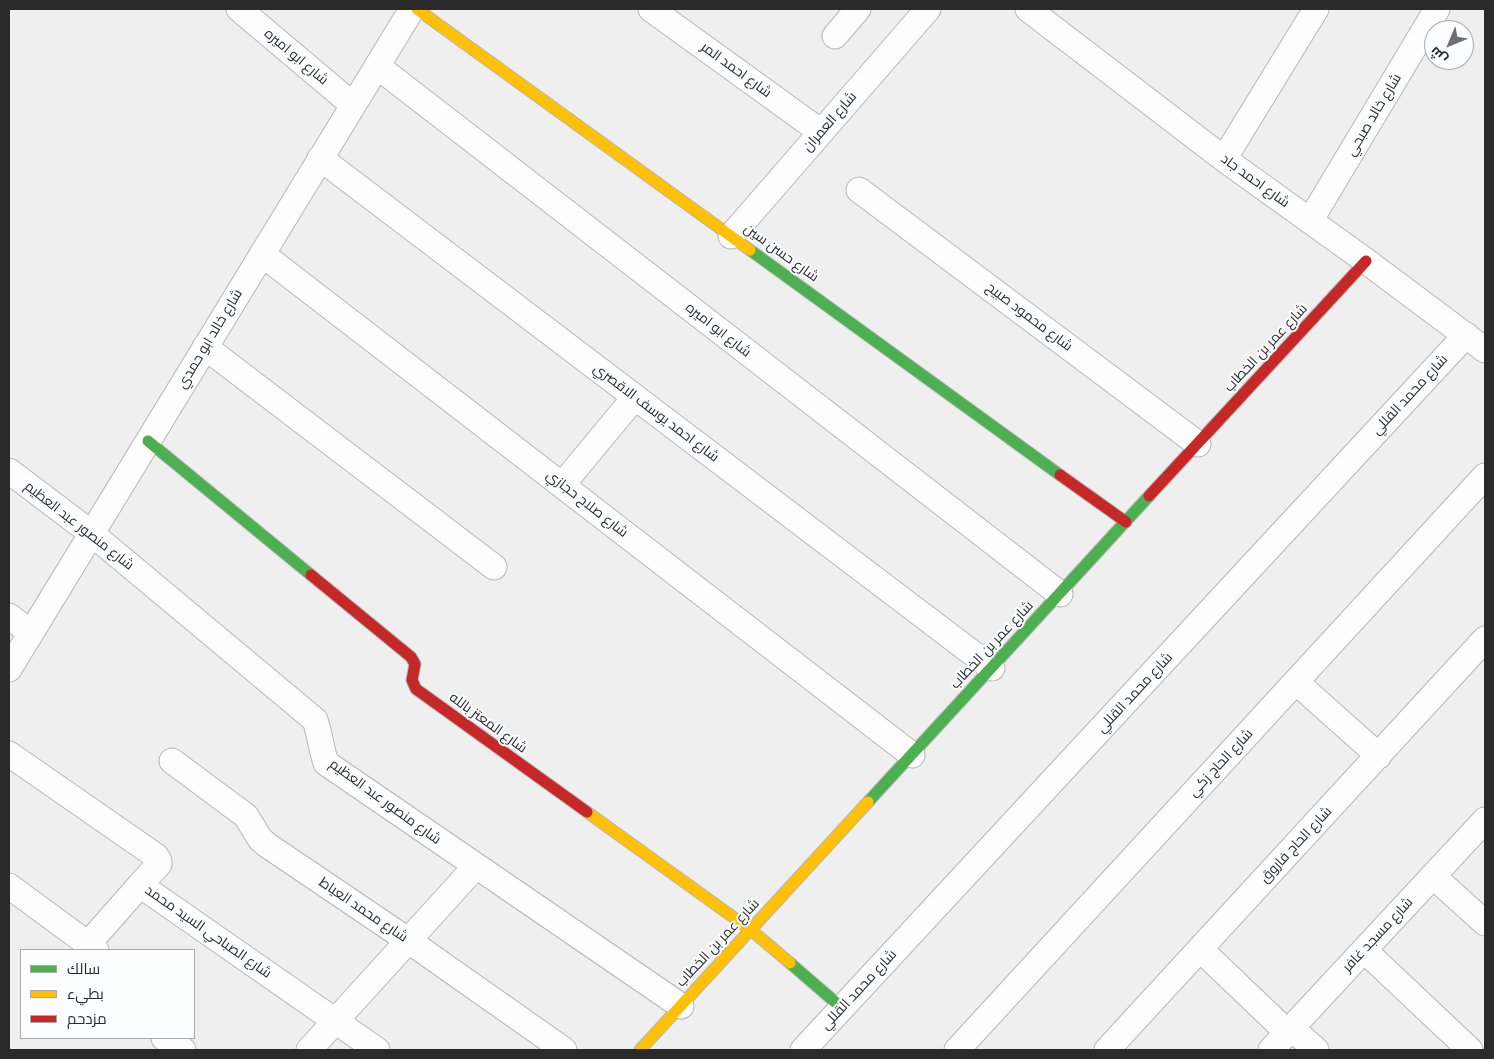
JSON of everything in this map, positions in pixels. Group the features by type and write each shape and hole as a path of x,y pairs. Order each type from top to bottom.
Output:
{"street":[{"name":"شارع ابو اميره","path":"239,9 353,105"},
{"name":"شارع خالد ابو حمدي","path":"9,669 412,9"},
{"name":"شارع حسن سين","path":"417,9 1126,522"},
{"name":"شارع احمد المر","path":"651,9 821,132"},
{"path":"835,36 858,9"},
{"name":"شارع العمران","path":"731,236 928,9"},
{"name":"شارع احمد جاد","path":"1028,9 1224,159 1476,342"},
{"path":"1224,159 1316,9"},
{"name":"شارع خالد صبحي","path":"1310,221 1437,9"},
{"name":"شارع ابو اميره","path":"377,66 1060,594"},
{"name":"شارع احمد يوسف الاقصري","path":"320,158 992,668"},
{"name":"شارع محمود صبيح","path":"859,190 1198,444"},
{"name":"شارع صلاح حجازي","path":"262,254 912,755"},
{"name":"شارع عمر بن الخطاب","path":"640,1050 1366,261"},
{"name":"شارع محمد القللي","path":"803,1050 1476,342"},
{"path":"205,347 494,567"},
{"path":"562,485 635,397"},
{"name":"شارع المعتز بالله","path":"148,441 411,657 415,664 411,678 416,689 750,930 842,1008"},
{"name":"شارع منصور عبد العظيم","path":"9,471 92,533 315,720 326,763 681,1006"},
{"name":"شارع الحاج زكي","path":"957,1050 1485,476"},
{"path":"9,616 31,633"},
{"name":"شارع الحاج فاروق","path":"1107,1050 1485,639"},
{"path":"1296,682 1379,756"},
{"name":"شارع الصباحي السيد محمد","path":"9,754 156,856 159,864 140,886 377,1050"},
{"name":"شارع محمد العياط","path":"172,761 246,816 260,839 267,845 408,940 564,1050"},
{"name":"شارع مسجد غافر","path":"1283,1037 1485,820"},
{"path":"309,1050 476,866"},
{"path":"1433,876 1485,924"},
{"path":"9,886 92,947 140,886"},
{"path":"1200,949 1283,1037 1316,1050"},
{"path":"1364,950 1470,1050"},
{"path":"166,1039 183,1050"}],"traffic: fast":[{"path":"750,250 1060,475"},
{"path":"148,441 311,575"},
{"path":"868,802 1149,496"},
{"path":"790,963 842,1008"}],"traffic: slow":[{"path":"417,9 750,250"},
{"path":"640,1050 868,802"},
{"path":"587,812 751,930 790,963"}],"traffic: jam":[{"path":"1149,496 1366,261"},
{"path":"1060,475 1126,522"},
{"path":"311,575 411,657 415,664 412,680 416,689 587,812"}]}
